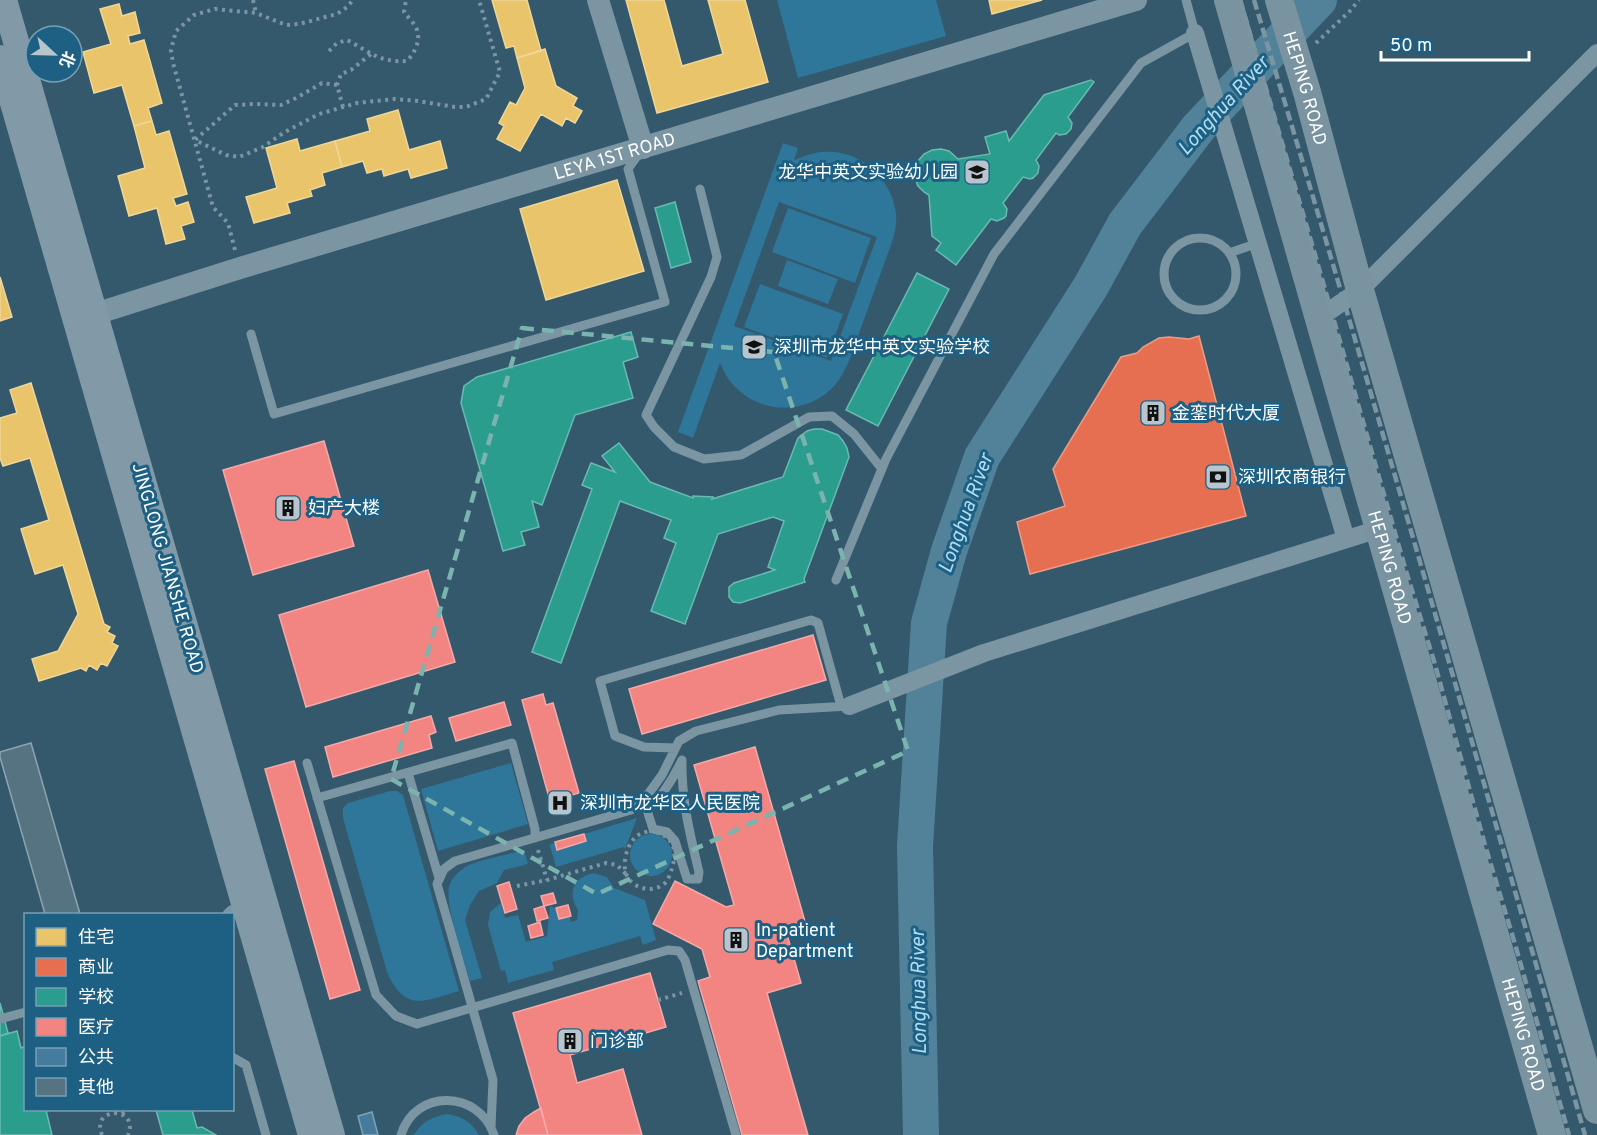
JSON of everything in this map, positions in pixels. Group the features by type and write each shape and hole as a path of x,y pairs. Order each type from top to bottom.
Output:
{"main road":[{"name":"JINGLONG JIANSHE ROAD","path":"4,0 332,1135"},
{"name":"HEPING ROAD","path":"1228,0 1552,1135"},
{"name":"HEPING ROAD","path":"1279,0 1307,92 1360,290 1597,1110"},
{"name":"JINGLONG JIANSHE ROAD","path":"0,58 236,910 311,1135"}],"street":[{"path":"598,0 643,148"},
{"name":"LEYA 1ST ROAD","path":"95,314 240,268 1136,0"},
{"path":"1195,33 1346,539"},
{"path":"1319,318 1360,290 1597,53"},
{"path":"845,706 984,653 1379,528"}],"lane":[{"path":"836,580 882,469 994,254 1141,63 1195,33 1186,0"},
{"path":"251,334 273,414 665,302 628,169 643,148"},
{"path":"700,189 717,257 711,277 646,415 654,427 674,447 704,459 741,455 809,417 832,416 854,434 882,469"},
{"path":"1193,238 1204,238 1214,241 1229,253 1233,261 1235,281 1226,298 1210,308 1200,309 1182,305 1174,299 1164,279 1164,268 1167,258 1182,242 1193,238"},
{"path":"1229,253 1258,243"},
{"path":"493,1131 493,1080 437,884 444,869 455,861 631,810 649,793 662,775 679,741 696,731 779,710 845,706 818,623 811,620 600,681 615,736 644,747 675,748"},
{"path":"317,798 512,743 535,829 535,838"},
{"path":"682,760 686,820 699,872 698,879 687,879 675,841 667,832 653,829 647,810 658,801 672,782 682,760"},
{"path":"307,763 376,995 396,1016 417,1024 669,950 679,951 685,960 736,1135"},
{"path":"408,773 439,878"},
{"path":"0,1019 24,1013"},
{"path":"234,1058 246,1065 266,1135"},
{"path":"401,1135 408,1120 417,1111 428,1104 452,1100 475,1108 493,1131"}],"path":[{"path":"253,0 256,13"},
{"path":"240,268 228,224 213,207 173,63 171,50 176,31 194,15 215,9 256,13 286,25 337,14 347,8 352,0"},
{"path":"329,51 337,43 347,40 384,59 407,61 416,51 419,36 416,25 404,12 406,0"},
{"path":"195,140 226,155 239,157 263,147 283,133 319,114 343,107 395,99 448,107 466,107 486,99 500,72 479,0"},
{"path":"1314,45 1359,0"},
{"path":"343,107 337,85 341,74 351,70 371,54"},
{"path":"195,140 235,105 281,105 322,83 337,85"},
{"path":"517,886 547,880 606,862 617,865 632,882 640,888 660,887 668,880 674,861 675,851 672,843 658,832 649,831 640,834 628,847 626,874"},
{"path":"535,838 547,880"},
{"path":"122,1114 126,1111"},
{"path":"102,1135 100,1124 103,1118 115,1112 127,1118 130,1124 128,1135"}],"highlighted area":[{"path":"522,328 774,352 908,751 597,894 391,779"}],"shaded area":[{"path":"777,0 936,0 946,36 798,78"},
{"path":"783,143 798,148 794,160 810,154 835,152 860,160 881,177 888,188 896,214 896,228 849,361 837,382 826,394 815,401 803,405 777,407 765,405 742,393 729,379 720,363 693,438 678,432","holes":["779,202 877,237 831,361 734,326"]},
{"path":"788,208 871,238 855,283 772,252"},
{"path":"787,260 838,279 828,304 778,286"},
{"path":"760,284 843,314 827,358 744,327"},
{"path":"511,763 528,824 438,851 421,789"},
{"path":"397,791 403,795 459,991 426,1000 417,1001 401,994 387,972 343,818 343,808 348,803"},
{"path":"637,818 625,849 624,847 556,867 551,844"},
{"path":"651,834 666,840 672,855 666,870 651,876 636,870 630,855 636,840"},
{"path":"524,850 528,864 504,870 497,883 479,891 470,905 465,920 482,978 470,981 452,920 450,883 457,873 471,864"},
{"path":"594,873 607,877 614,888 645,900 656,940 643,945 640,936 552,962 554,970 508,983 505,970 501,971 488,925 490,912 501,903 505,918 518,915 526,942 547,936 550,906 569,915 571,922 577,920 578,910 573,898 574,887 581,878"},
{"path":"447,1114 466,1120 479,1135 414,1135 428,1121"}],"building: 住宅":[{"path":"492,0 527,0 541,51 517,58 514,46 506,48"},
{"path":"626,0 664,0 682,66 723,54 708,0 745,0 768,82 657,113"},
{"path":"989,0 1042,0 992,14"},
{"path":"119,4 122,16 135,12 140,33 128,36 130,44 144,40 162,103 148,108 152,121 134,126 122,85 94,93 84,52 111,44 100,9"},
{"path":"545,49 556,86 577,98 573,106 582,111 575,123 566,118 562,126 541,114 520,151 497,139 504,126 499,123 510,102 516,105 525,88 517,58"},
{"path":"398,110 409,150 440,141 447,168 411,178 408,169 384,176 382,169 367,173 363,161 342,167 335,141 370,131 367,119"},
{"path":"152,121 156,135 169,131 187,194 173,198 176,206 188,202 194,222 181,226 185,239 166,244 157,208 129,216 118,176 145,168 134,126"},
{"path":"297,139 300,151 335,141 342,167 322,173 325,185 310,190 312,196 287,203 290,213 254,223 246,197 277,188 266,148"},
{"path":"617,180 644,271 546,300 520,209"},
{"path":"0,277 12,317 0,321"},
{"path":"31,383 104,624 110,627 107,632 115,636 112,643 118,646 107,666 101,663 97,670 89,665 86,671 81,668 39,681 32,659 58,651 78,614 63,565 35,574 21,529 49,520 30,458 3,466 0,458 0,418 17,413 10,390"}],"building: 商业":[{"name":"金銮时代大厦","path":"1199,336 1246,516 1030,574 1017,522 1065,506 1053,469 1121,357 1137,353 1159,338 1189,339"}],"building: 学校":[{"name":"龙华中英文实验幼儿园","path":"1091,80 1094,82 1068,117 1072,123 1071,129 1066,134 1056,133 1036,160 1039,166 1038,173 1030,179 1023,177 1003,203 1007,209 1006,216 997,221 991,219 956,265 936,250 941,243 932,236 929,195 918,186 915,178 918,161 924,154 941,149 949,151 958,159 990,154 985,137 1006,131 1009,141 1044,95"},
{"path":"675,202 691,262 671,268 655,208"},
{"path":"917,273 949,289 878,426 846,410"},
{"path":"631,332 638,357 623,362 633,398 575,415 542,505 532,501 539,527 521,532 525,545 503,551 461,403 464,386 477,377"},
{"path":"814,429 822,429 838,435 847,448 849,457 804,579 805,582 740,603 733,602 729,597 729,587 734,583 775,570 768,567 784,521 773,517 718,534 685,624 651,611 676,543 664,538 671,520 620,501 561,663 532,652 592,489 582,485 591,463 615,472 602,456 619,443 650,482 693,498 693,496 713,497 712,499 783,477 798,438"},
{"path":"0,1003 8,1033 0,1036"},
{"path":"17,1031 21,1048 24,1047 24,1111 46,1111 52,1135 0,1135 0,1036"},
{"path":"156,1111 192,1111 197,1128 202,1127 216,1135 163,1135"}],"building: 医疗":[{"name":"妇产大楼","path":"324,441 354,546 253,575 223,470"},
{"path":"428,570 455,662 306,707 279,615"},
{"path":"813,635 826,680 642,734 629,689"},
{"path":"543,694 546,705 553,703 579,793 550,801 522,700"},
{"path":"504,702 511,725 456,741 449,718"},
{"path":"431,716 436,732 429,735 432,748 333,777 325,747"},
{"name":"In-patient Department","path":"755,747 806,925 786,931 801,983 767,993 808,1135 742,1135 698,981 710,977 702,949 653,924 675,881 726,907 734,905 694,765"},
{"path":"294,761 360,990 330,999 265,769"},
{"path":"584,834 586,841 557,850 555,842"},
{"path":"509,882 517,909 505,913 497,886"},
{"path":"553,893 556,903 544,906 541,896"},
{"path":"568,905 571,916 559,919 556,908"},
{"path":"544,906 548,918 537,921 534,909"},
{"path":"540,922 543,935 531,938 528,926"},
{"name":"门诊部","path":"650,973 666,1027 570,1055 577,1083 623,1069 642,1135 548,1135 513,1013"},
{"path":"541,1108 548,1135 516,1135 525,1118"}],"building: 公共":[{"path":"372,1112 378,1135 363,1135 358,1116"}],"building: 其他":[{"path":"31,743 80,913 45,913 0,752"}],"waterway":[{"name":"Longhua River","path":"921,1135 915,846 929,623 949,551 982,457 1091,286 1125,224 1199,127 1319,0"}],"railway":[{"path":"1240,0 1434,661 1569,1135"},
{"path":"1254,0 1380,425 1585,1135"}],"place":[{"name":"龙华中英文实验幼儿园","path":"977,172"},
{"name":"深圳市龙华中英文实验学校","path":"754,347"},
{"name":"金銮时代大厦","path":"1153,413"},
{"name":"深圳农商银行","path":"1218,477"},
{"name":"妇产大楼","path":"288,508"},
{"name":"深圳市龙华区人民医院","path":"560,803"},
{"name":"In-patient Department","path":"736,940"},
{"name":"门诊部","path":"570,1041"}]}
